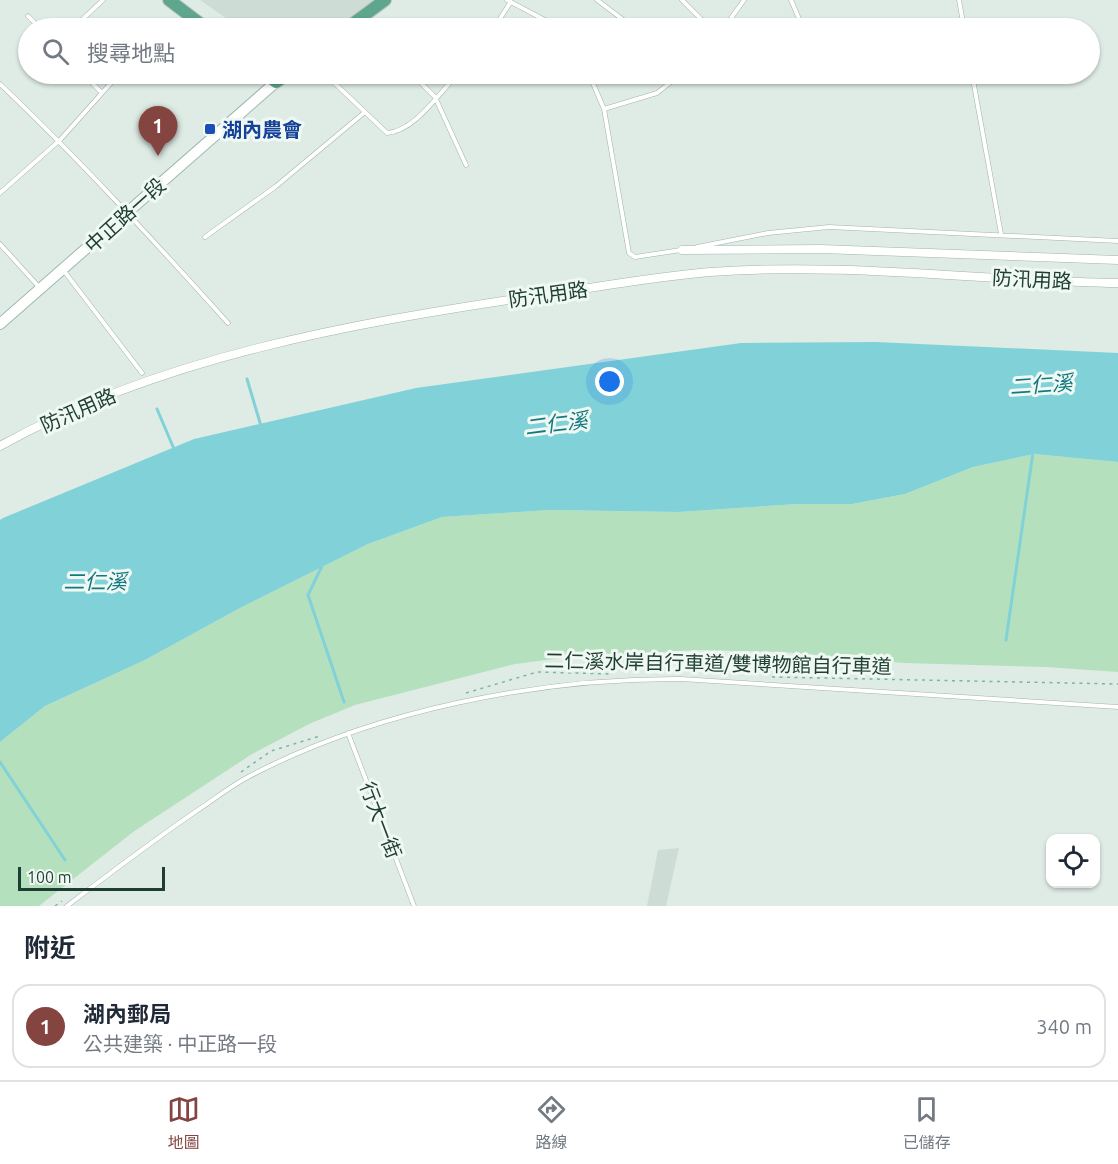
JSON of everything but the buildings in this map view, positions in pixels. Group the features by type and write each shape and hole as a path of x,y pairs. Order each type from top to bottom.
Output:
{"main road":[{"path":"169,0 193,18"},
{"path":"361,18 385,0"}],"street":[{"name":"中正路一段","path":"0,324 274,84"},
{"path":"682,250 821,249 1118,260"},
{"name":"防汛用路","path":"0,446 135,385 202,363 408,315 712,272 814,271 1118,283"}],"lane":[{"path":"84,18 103,0"},
{"path":"597,0 621,18"},
{"path":"682,0 700,18"},
{"path":"731,18 744,0"},
{"path":"791,0 799,18"},
{"path":"959,0 962,18"},
{"path":"499,18 508,2 540,18"},
{"path":"0,84 60,141 228,323"},
{"path":"93,84 102,93"},
{"path":"0,193 60,141 110,84"},
{"path":"336,84 382,130 394,132 412,121 448,84"},
{"path":"422,84 435,97 466,165"},
{"path":"593,84 604,109 628,254 635,257 768,233 829,227 1118,241"},
{"path":"604,109 657,93 668,84"},
{"path":"974,84 1001,234"},
{"path":"205,237 275,187 365,112"},
{"path":"0,244 41,290"},
{"path":"63,270 141,373"},
{"path":"67,906 246,778 348,734 462,703 551,685 628,679 752,682 1118,708"},
{"name":"行大一街","path":"348,734 414,906"}],"path":[{"name":"二仁溪水岸自行車道/雙博物館自行車道","path":"459,695 537,672 620,674"},
{"name":"二仁溪水岸自行車道/雙博物館自行車道","path":"762,677 1118,684"},
{"path":"233,778 271,751 326,734"},
{"path":"55,906 65,899"}],"shaded area":[{"path":"200,0 377,0 353,18 226,18"},
{"path":"679,848 666,906 647,906 658,850"}],"green space":[{"path":"1034,454 1118,462 1118,672 1046,667 904,663 783,652 697,650 562,658 515,664 355,705 309,724 252,754 133,832 39,906 0,906 0,742 45,706 145,660 240,608 368,544 442,517 549,510 679,512 797,504 852,504 905,494 973,467"}],"water":[{"name":"二仁溪","path":"876,342 1118,353 1118,462 1034,454 973,467 905,494 852,504 797,504 679,512 549,510 442,517 368,544 240,608 145,660 45,706 0,742 0,520 3,518 194,439 416,388 741,343"}],"waterway":[{"path":"247,379 261,426"},
{"path":"157,409 174,449"},
{"path":"1006,640 1033,452"},
{"path":"322,566 308,595 344,702"},
{"path":"0,762 65,860"}],"place":[{"name":"湖內農會","path":"210,129"},
{"name":"湖內郵局","path":"158,156"}]}
